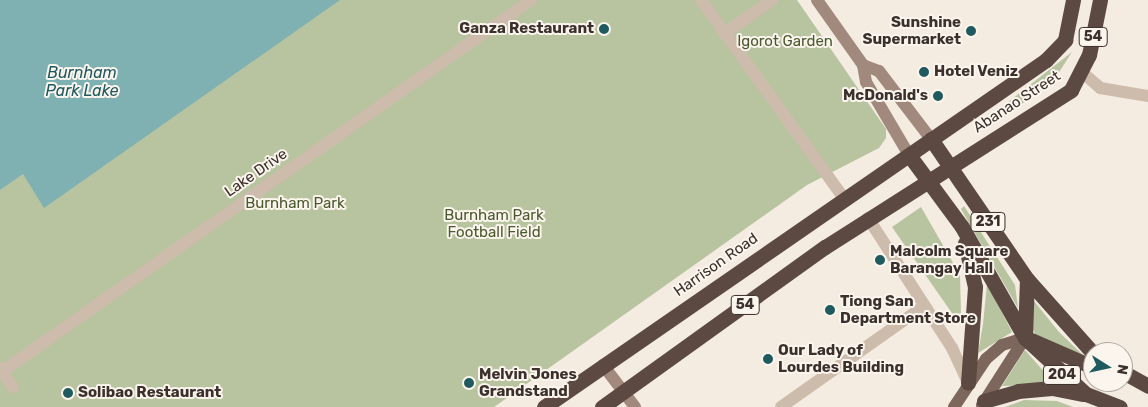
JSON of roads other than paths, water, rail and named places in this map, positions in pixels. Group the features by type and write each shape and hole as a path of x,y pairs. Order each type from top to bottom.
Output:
{"highway":[{"name":"Abanao Street","path":"909,155 1046,60 1065,40 1073,0"},
{"name":"Abanao Street","path":"927,179 1071,90 1083,73 1100,0"},
{"name":"231","path":"931,139 1027,279"},
{"name":"231","path":"909,155 962,227 1025,338"},
{"name":"Harrison Road","path":"544,407 844,198 909,155"},
{"name":"54","path":"602,407 868,218 927,179"},
{"path":"962,227 975,287 968,383"},
{"path":"1027,279 1025,338 1083,363"},
{"name":"204","path":"1027,279 1083,342"},
{"name":"204","path":"1025,338 1086,394 1120,407"},
{"path":"982,404 1026,390 1052,388 1086,394"}],"main road":[{"path":"954,407 968,383 1002,345 1025,338"},
{"path":"982,404 1025,338"}],"street":[{"name":"Lake Drive","path":"1,371 531,0"},
{"path":"701,0 844,198"},
{"path":"724,34 772,0"},
{"path":"817,0 863,66 866,82 909,155"},
{"path":"863,66 879,72 931,139"},
{"path":"1083,73 1100,88 1148,96"},
{"path":"868,218 924,306 968,383"},
{"path":"781,407 924,306"},
{"path":"603,365 635,407"},
{"path":"1,371 13,386"}],"water":[{"name":"Burnham Park Lake","path":"0,0 340,0 44,208 23,174 0,190"}],"place":[{"name":"Ganza Restaurant","path":"604,29"},
{"name":"Sunshine Supermarket","path":"971,31"},
{"name":"Hotel Veniz","path":"924,72"},
{"name":"McDonald's","path":"938,96"},
{"name":"Malcolm Square Barangay Hall","path":"880,260"},
{"name":"Tiong San Department Store","path":"830,310"},
{"name":"Our Lady of Lourdes Building","path":"768,359"},
{"name":"Melvin Jones Grandstand","path":"469,383"},
{"name":"Solibao Restaurant","path":"68,393"}],"park label":[{"name":"Igorot Garden","path":"785,42"},
{"name":"Burnham Park","path":"295,204"},
{"name":"Burnham Park Football Field","path":"494,224"}]}
